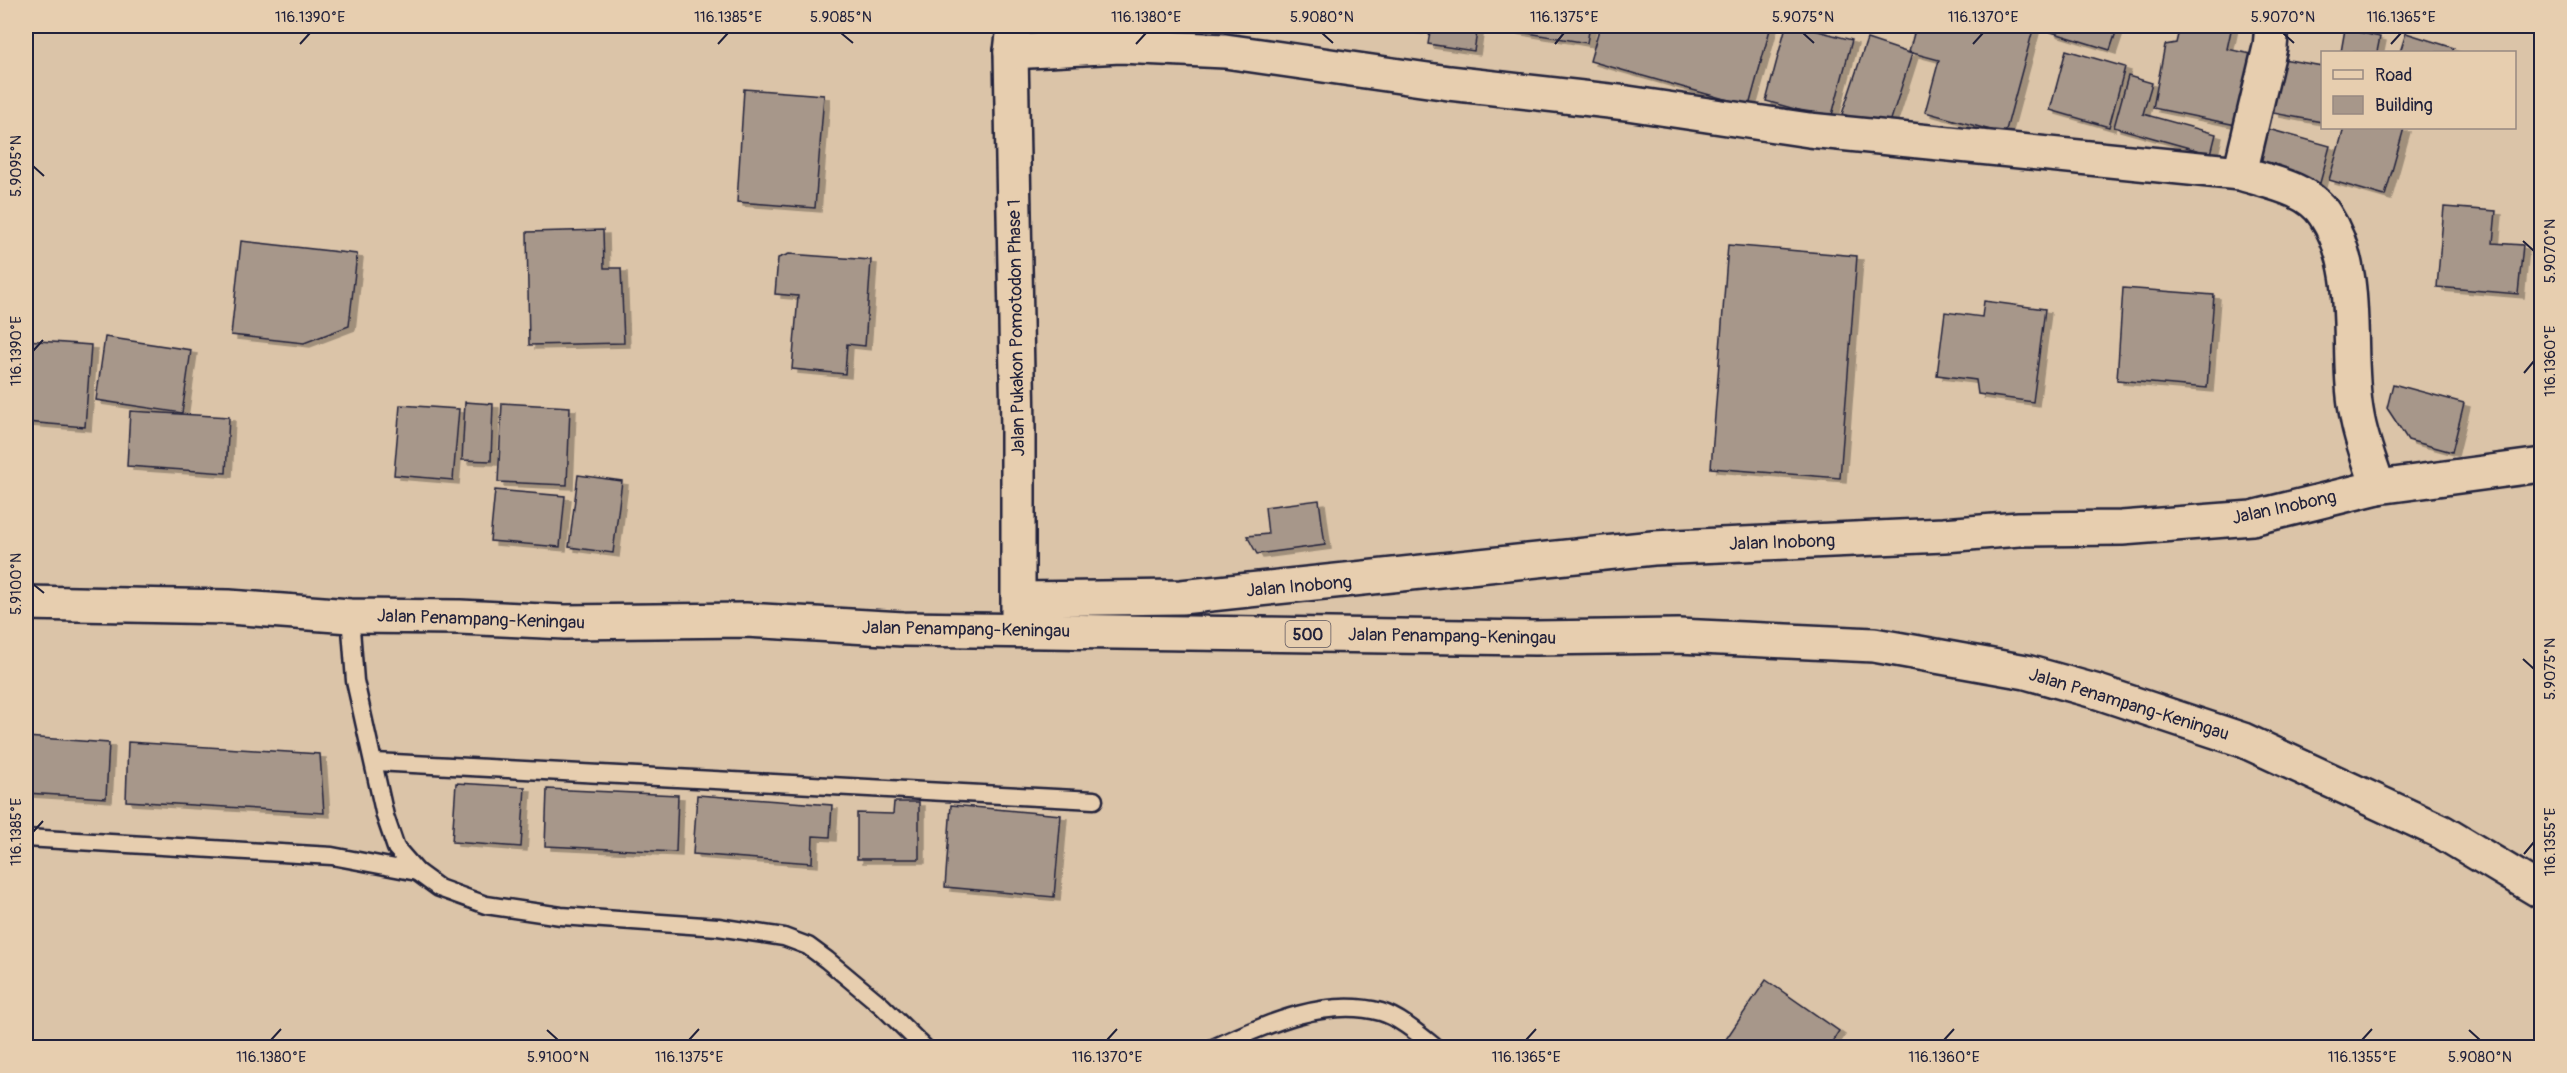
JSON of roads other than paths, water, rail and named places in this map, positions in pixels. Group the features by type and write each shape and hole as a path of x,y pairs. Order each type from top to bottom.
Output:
{"street":[{"path":"2240,173 2270,47 2272,26"},
{"path":"1012,39 1225,51 1449,83 1626,103 1809,130 2240,173 2303,194 2324,213 2340,251 2350,284 2357,417 2378,487"},
{"name":"Jalan Pukakon Pomotodon Phase 1","path":"1012,39 1019,615"},
{"name":"Jalan Inobong","path":"1019,615 1653,548 1944,536 2019,529 2122,528 2252,518 2378,487 2541,465"},
{"name":"Jalan Penampang-Keningau","path":"26,603 229,607 350,616 460,617 565,622 746,620 903,629 1019,615 1535,638 1678,636 1874,645 2002,668 2098,692 2243,740 2442,832 2541,892"}],"lane":[{"path":"350,616 355,681 375,762 385,816 396,848 417,872 439,888 486,905 561,916 718,927 784,937 808,946 827,960 882,1006 925,1047"},
{"path":"375,762 1094,800"},
{"path":"26,838 332,856 417,872"},
{"path":"1213,1047 1318,1009 1383,1013 1436,1047"}]}
